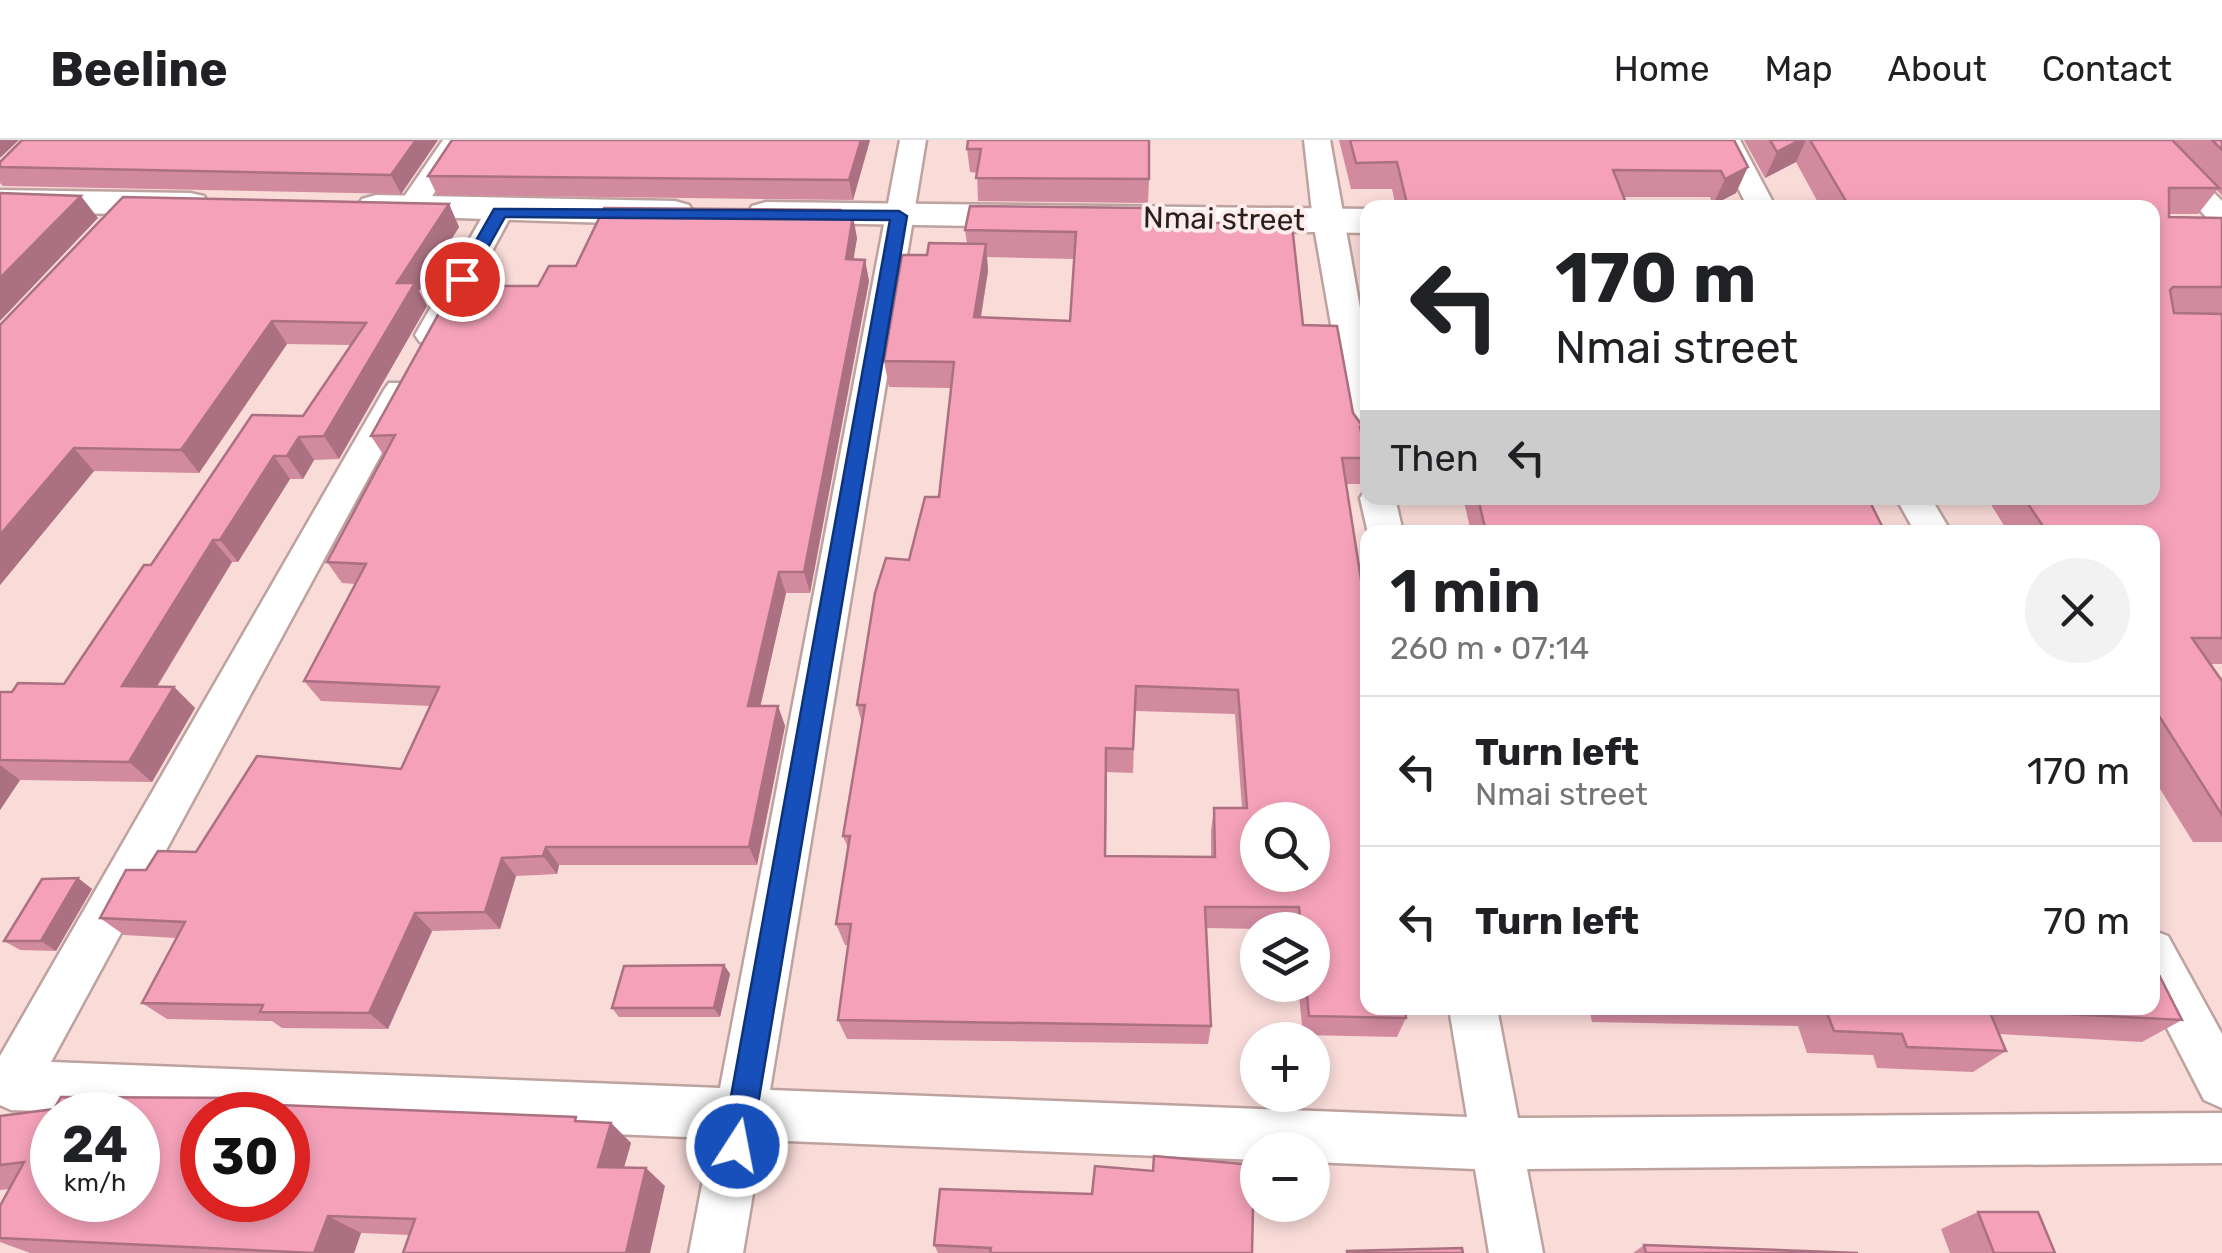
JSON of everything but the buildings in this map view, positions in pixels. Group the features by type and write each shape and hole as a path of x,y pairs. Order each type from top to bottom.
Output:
{"street":[{"path":"411,207 456,140"},
{"path":"716,1253 913,140"},
{"path":"1317,140 1327,221 1360,396"},
{"path":"1726,140 1758,200"},
{"path":"2146,140 2210,226"},
{"path":"0,201 223,204"},
{"path":"106,231 133,202"},
{"name":"Nmai street","path":"335,206 500,212 1360,221"},
{"path":"500,212 6,1085 744,1111 1498,1144 2222,1138"},
{"path":"2160,966 2222,1083"},
{"path":"1474,1015 1516,1253"}],"route":[{"path":"462,279 500,212 899,216 737,1146"}]}
